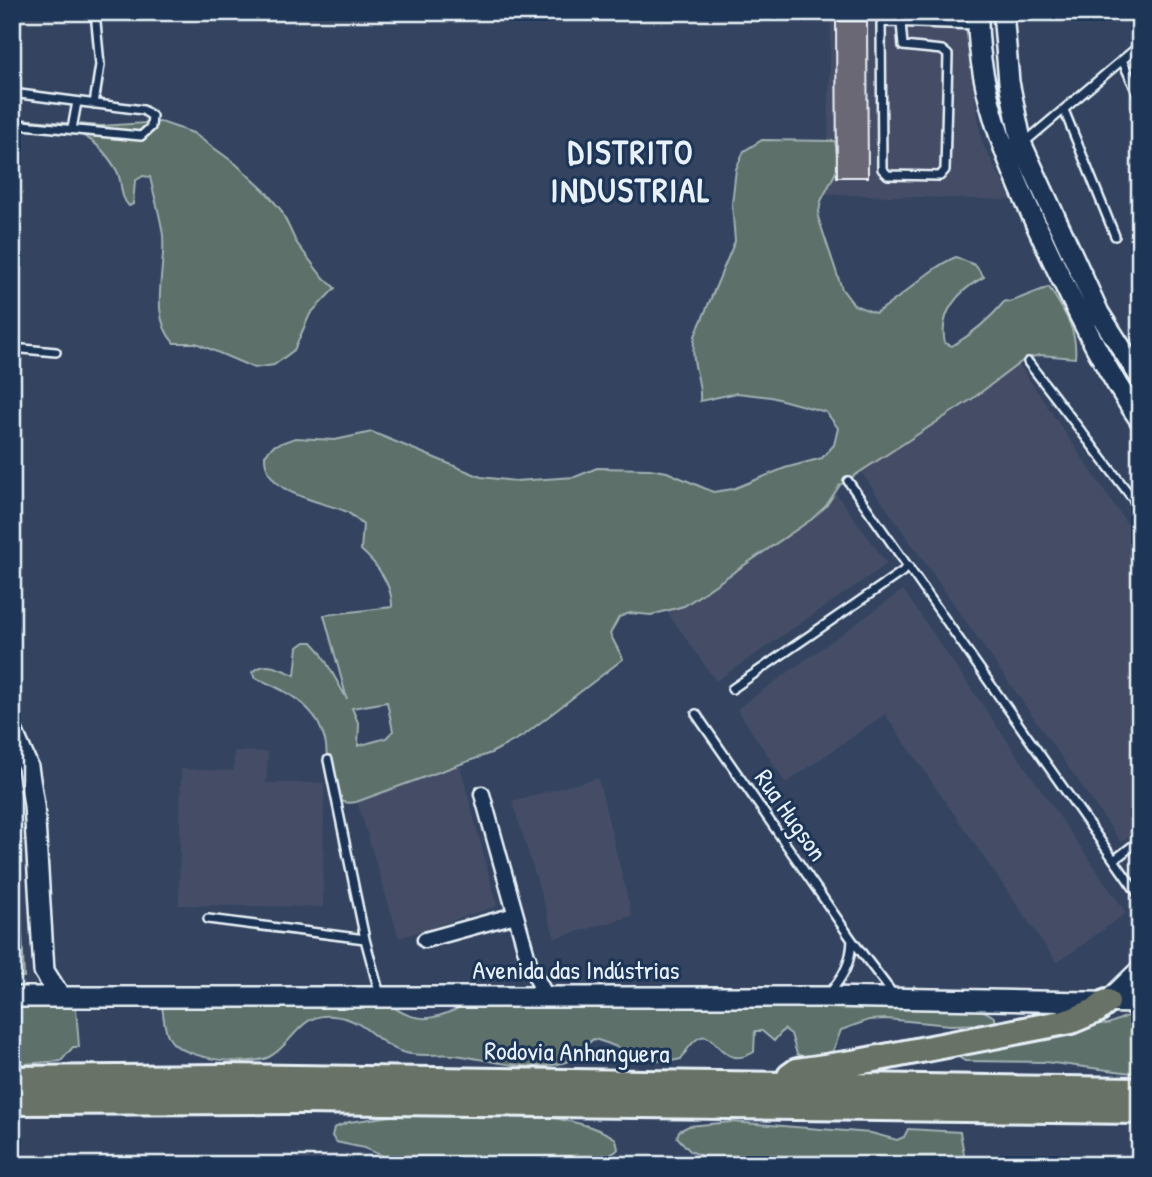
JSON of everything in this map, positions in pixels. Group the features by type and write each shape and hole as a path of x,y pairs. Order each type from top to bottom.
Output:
{"highway":[{"path":"775,1086 797,1071 853,1063 1071,1021 1097,1010 1107,1002"},
{"name":"Rodovia Anhanguera","path":"12,1079 223,1077 1140,1090"},
{"name":"Rodovia Anhanguera","path":"12,1102 299,1101 1140,1111"}],"street":[{"path":"1003,12 1009,82 1022,145 1099,313 1140,377"},
{"path":"978,19 986,82 1007,156 1082,321 1136,406"},
{"path":"12,730 28,766 34,805 44,971 58,995"},
{"path":"482,794 530,967 546,996"},
{"path":"425,940 515,915"},
{"path":"1107,1002 1140,970"},
{"name":"Avenida das Indústrias","path":"12,997 826,996 1140,1003"}],"lane":[{"path":"12,38 15,12"},
{"path":"94,104 100,65 95,12"},
{"path":"901,22 902,46 907,49 942,50 948,55 945,170 940,176 888,174 881,169 880,29 886,22 978,19"},
{"path":"1022,145 1140,45"},
{"path":"1122,60 1140,99"},
{"path":"12,93 143,110 152,116 150,127 141,136 12,124"},
{"path":"72,129 77,102"},
{"path":"1064,110 1115,236"},
{"path":"12,348 56,352"},
{"path":"1028,362 1140,508"},
{"path":"848,481 1140,897"},
{"path":"732,689 909,567"},
{"name":"Rua Hugson","path":"696,714 852,940 896,997"},
{"path":"328,760 365,939 380,996"},
{"path":"1114,860 1140,840"},
{"path":"208,919 365,939"},
{"path":"826,996 842,979 851,959 852,940"}],"shaded area":[{"path":"756,12 968,12 967,46 982,143 1012,200 827,194 831,15"},
{"path":"1015,359 1140,543 1140,828 1121,842 857,466"},
{"path":"835,492 887,564 716,681 666,610"},
{"path":"903,590 1126,913 1057,963 885,714 786,783 737,709"},
{"path":"234,751 268,752 266,783 324,783 323,907 179,905 181,769 234,771"},
{"path":"459,762 497,906 399,938 355,794"},
{"path":"598,778 632,916 555,938 512,801"}],"green space":[{"path":"20,119 101,126 161,122 193,133 236,164 281,210 296,242 321,275 335,288 310,314 294,350 274,365 254,368 196,343 174,343 166,332 160,306 163,236 150,177 143,176 135,181 133,204 129,206 124,198 117,171 98,146 76,133"},
{"path":"762,140 835,141 839,166 821,201 818,217 842,289 854,305 875,313 934,269 956,257 975,265 984,277 966,289 952,304 945,322 945,343 952,346 967,336 1005,301 1010,302 1049,287 1072,329 1075,358 1040,355 1025,359 972,399 840,485 826,506 812,519 684,606 651,615 630,613 619,617 610,634 623,659 523,736 491,753 356,802 339,799 330,784 325,742 314,716 295,698 255,678 252,672 268,666 295,675 298,647 305,642 312,642 320,651 347,699 324,615 392,607 392,599 383,576 361,550 363,525 345,511 294,494 283,487 273,479 267,468 265,455 273,446 295,438 335,440 372,432 481,477 515,481 575,477 597,468 650,469 667,472 713,492 733,489 785,468 822,458 834,445 838,428 826,412 771,397 737,393 700,401 694,363 695,336 735,241 732,204 736,169 744,151","holes":["387,702 393,731 386,738 358,746 359,725 352,708"]},
{"path":"12,861 20,891 24,977 12,976"},
{"path":"914,986 934,1000 985,1012 995,1018 996,1024 950,1025 869,1020 841,1030 833,1051 807,1059 797,1054 791,1034 784,1029 774,1041 762,1031 755,1031 754,1052 740,1057 730,1055 708,1038 701,1037 692,1043 681,1059 670,1061 637,1055 594,1039 571,1060 528,1066 455,1055 409,1054 384,1043 354,1022 322,1016 304,1024 269,1057 233,1061 191,1053 172,1042 167,1034 162,1006 382,998 406,1014 428,1018 450,1012 476,999 800,1002 825,1007 905,998"},
{"path":"12,996 70,1003 76,1008 79,1047 73,1047 61,1061 12,1065"},
{"path":"1140,1011 1140,1074 1045,1062 965,1061 952,1053 1088,1023 1108,1024"},
{"path":"413,1113 490,1113 546,1117 597,1129 616,1139 618,1149 606,1156 550,1164 392,1165 383,1156 364,1148 336,1142 332,1136 334,1128 349,1122"},
{"path":"731,1122 871,1133 897,1140 904,1137 908,1129 960,1132 964,1154 961,1165 723,1165 690,1151 677,1137 679,1131 689,1126"}],"building":[{"path":"836,21 867,21 868,177 837,177"}],"district":[{"name":"DISTRITO INDUSTRIAL","path":"631,171"}]}
